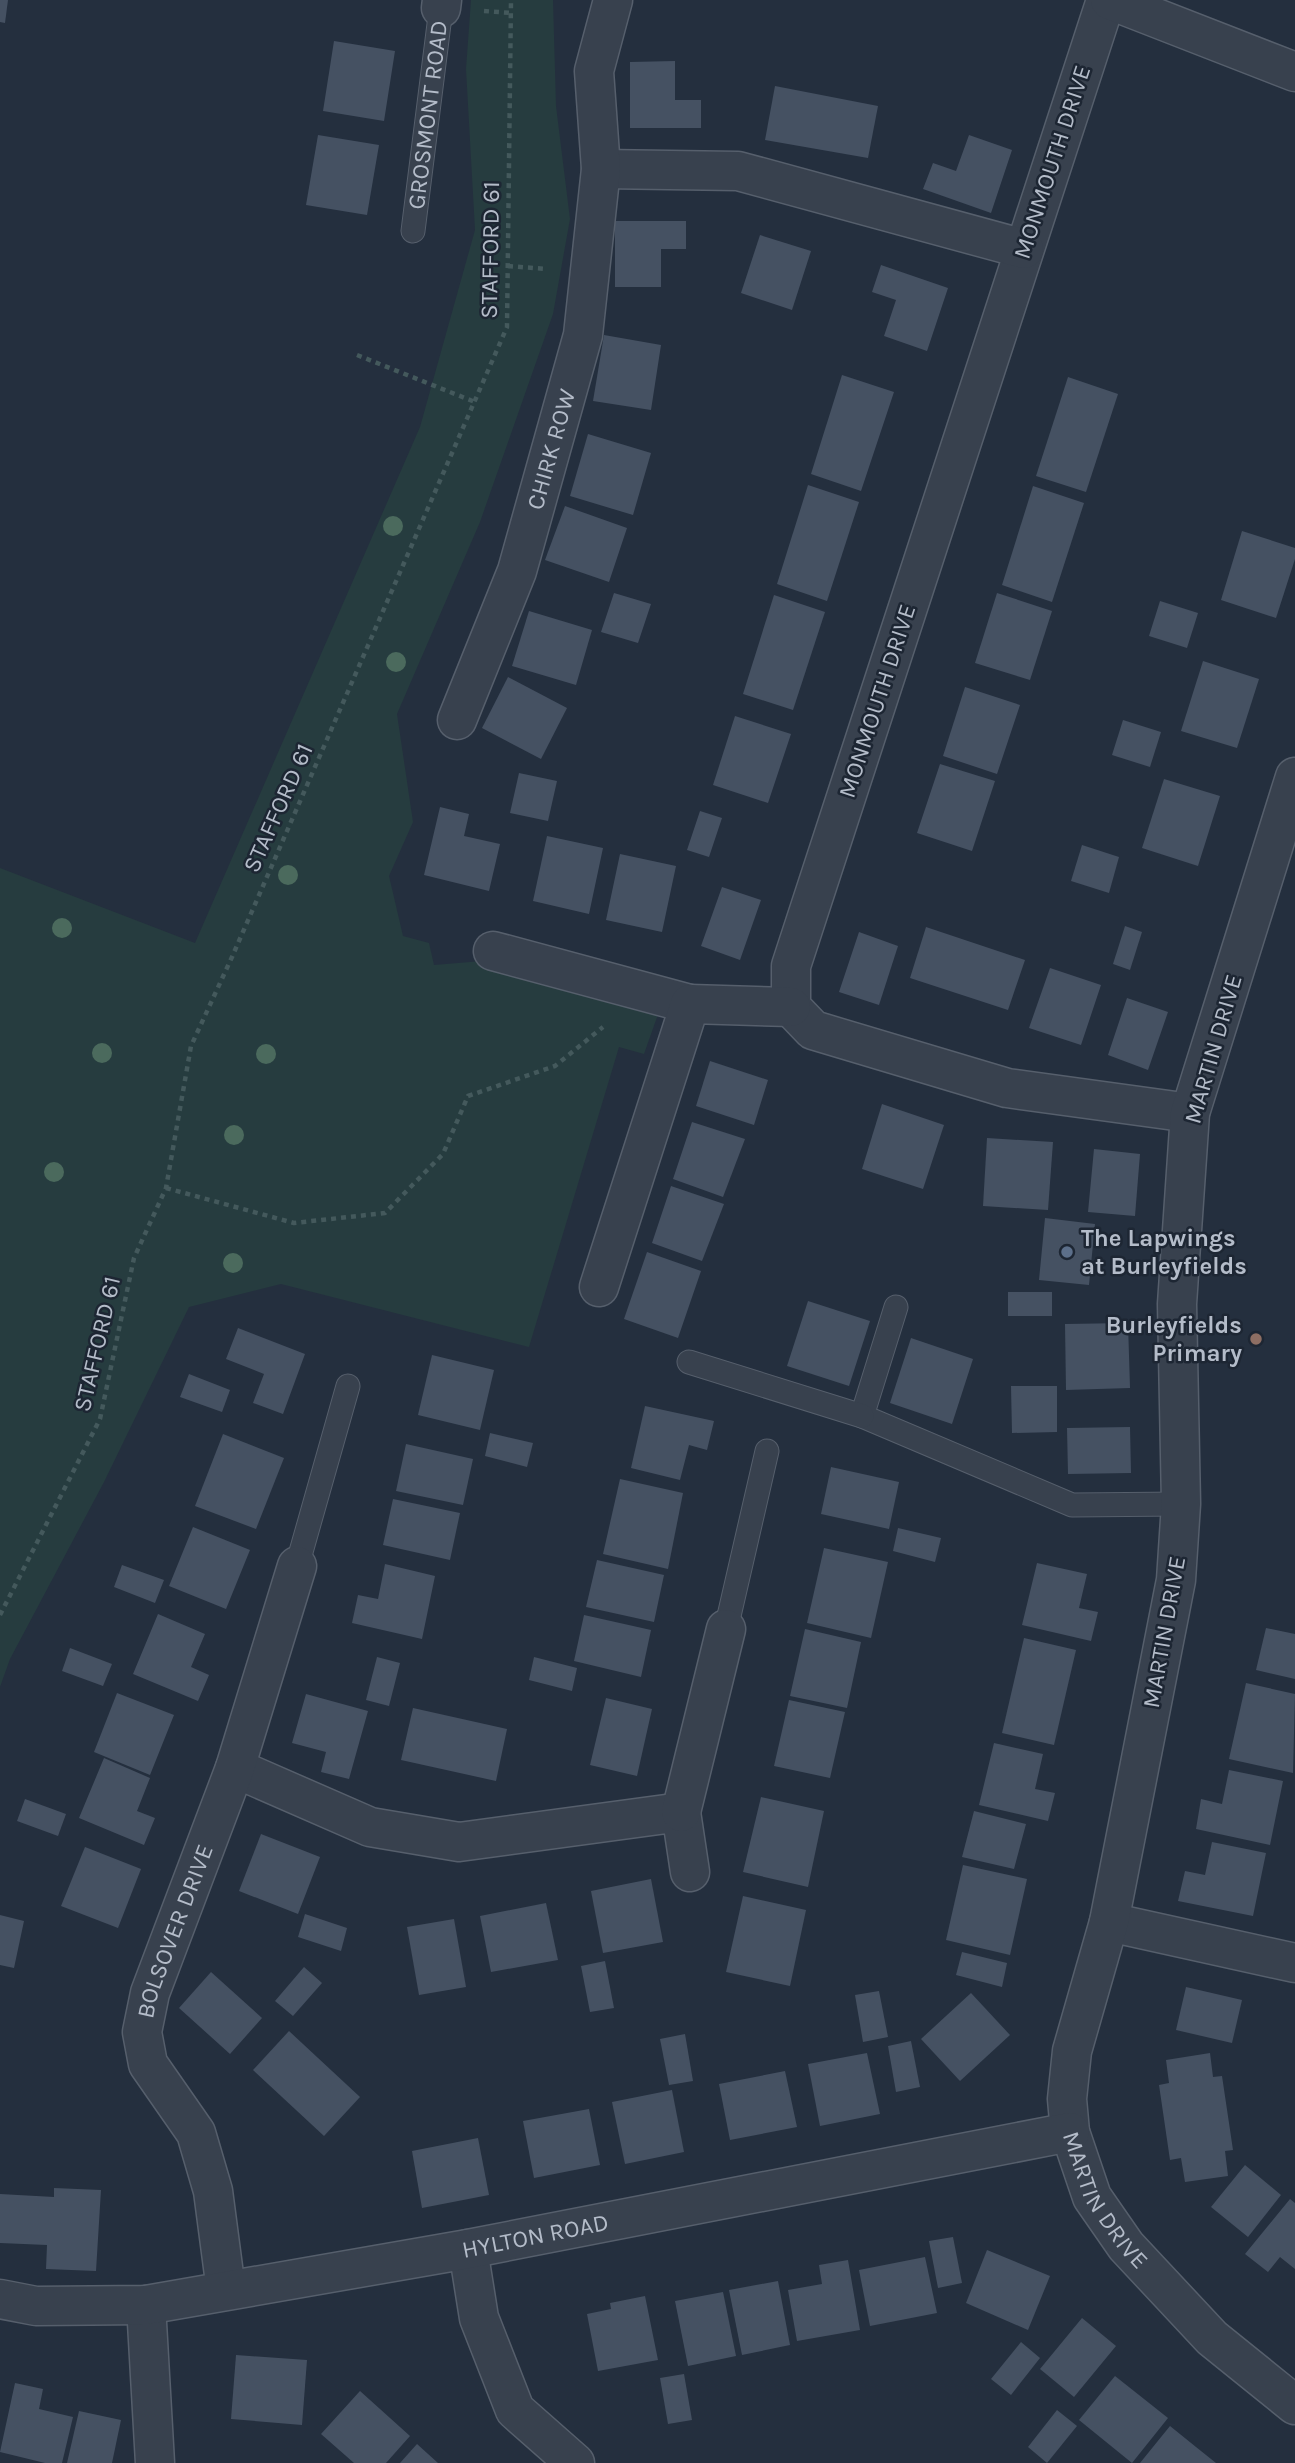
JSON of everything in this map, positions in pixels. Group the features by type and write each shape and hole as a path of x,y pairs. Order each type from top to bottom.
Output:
{"street":[{"name":"CHIRK ROW","path":"457,720 517,571 583,335 601,169 594,71 613,0"},
{"path":"1108,0 1295,72"},
{"name":"MONMOUTH DRIVE","path":"791,1007 791,967 1024,249 1108,0"},
{"path":"601,169 738,170 1024,249"},
{"name":"MARTIN DRIVE","path":"1295,777 1190,1113 1177,1304 1181,1504 1176,1580 1109,1922 1072,2051 1067,2099 1070,2132 1092,2197 1125,2246 1212,2338 1295,2405"},
{"path":"493,951 690,1004 791,1007 813,1030 1007,1088 1190,1113"},
{"path":"599,1287 690,1004"},
{"name":"BOLSOVER DRIVE","path":"226,2290 213,2190 196,2133 148,2064 142,2032 150,1993 235,1768 297,1566"},
{"path":"690,1871 681,1812 726,1629"},
{"path":"235,1768 370,1827 460,1842 681,1812"},
{"path":"1109,1922 1295,1963"},
{"name":"HYLTON ROAD","path":"0,2300 36,2306 146,2305 468,2249 1070,2132"},
{"path":"468,2249 478,2318 515,2410 575,2463"},
{"path":"146,2305 155,2463"}],"lane":[{"name":"GROSMONT ROAD","path":"413,231 442,4"},
{"path":"862,1416 896,1307"},
{"path":"689,1362 862,1416 1072,1506 1181,1504"},
{"path":"297,1566 348,1386"},
{"path":"726,1629 766,1451"}],"path":[{"name":"STAFFORD 61","path":"0,1615 100,1419 134,1258 166,1188 191,1046 507,327 512,0"},
{"path":"357,355 475,402"},
{"path":"166,1188 294,1223 385,1213 443,1154 468,1096 555,1066 647,991"}],"green space":[{"path":"471,0 553,0 556,106 570,219 553,314 480,522 397,714 413,822 389,876 403,936 429,943 434,965 482,961 662,1003 644,1054 619,1047 529,1347 281,1284 189,1307 104,1482 10,1659 0,1687 0,868 195,943 420,427 475,230 466,69"}],"building":[{"path":"0,0 8,0 5,23 0,22"},
{"path":"334,41 395,51 384,121 323,111"},
{"path":"675,61 675,100 701,100 701,128 630,128 630,62"},
{"path":"775,86 878,106 868,158 765,140"},
{"path":"318,135 379,145 367,215 306,205"},
{"path":"969,135 1012,150 991,213 923,189 933,163 956,171"},
{"path":"615,221 686,221 686,249 661,249 661,287 615,287"},
{"path":"760,235 811,251 792,310 741,293"},
{"path":"881,265 948,288 927,351 884,336 896,300 872,292"},
{"path":"604,335 661,345 651,410 593,401"},
{"path":"842,375 894,392 861,491 811,474"},
{"path":"1068,377 1118,394 1086,492 1036,476"},
{"path":"588,434 651,453 633,515 570,496"},
{"path":"808,485 859,502 827,601 777,584"},
{"path":"1033,486 1084,503 1052,602 1002,585"},
{"path":"565,506 627,528 609,582 545,560"},
{"path":"1242,531 1295,548 1295,559 1276,618 1221,600"},
{"path":"614,593 651,604 638,643 601,632"},
{"path":"997,593 1052,611 1030,680 975,663"},
{"path":"774,595 825,612 793,710 743,694"},
{"path":"1160,601 1198,613 1187,648 1149,636"},
{"path":"529,611 592,630 576,685 512,666"},
{"path":"1203,661 1259,679 1237,748 1181,731"},
{"path":"508,677 567,708 541,759 482,728"},
{"path":"965,687 1020,705 997,774 943,756"},
{"path":"735,716 791,734 768,803 713,785"},
{"path":"1123,720 1161,732 1150,767 1112,755"},
{"path":"940,764 995,781 972,851 917,833"},
{"path":"519,773 557,781 548,821 510,813"},
{"path":"1164,779 1220,796 1198,866 1142,848"},
{"path":"440,807 469,814 464,836 500,844 489,891 424,875"},
{"path":"700,811 722,818 709,857 687,850"},
{"path":"547,836 603,848 589,914 533,901"},
{"path":"1082,845 1119,857 1109,893 1071,881"},
{"path":"620,854 676,866 662,932 606,920"},
{"path":"722,887 761,900 740,960 701,946"},
{"path":"1125,926 1142,932 1130,970 1113,964"},
{"path":"926,927 1025,960 1008,1010 910,978"},
{"path":"859,932 898,946 879,1005 839,992"},
{"path":"1050,968 1101,985 1081,1045 1029,1028"},
{"path":"1127,998 1168,1012 1148,1070 1108,1055"},
{"path":"710,1061 768,1080 754,1125 696,1106"},
{"path":"882,1104 944,1125 923,1189 862,1169"},
{"path":"692,1122 745,1139 723,1197 673,1179"},
{"path":"987,1138 1053,1142 1048,1210 983,1206"},
{"path":"1094,1149 1140,1154 1135,1216 1088,1212"},
{"path":"671,1186 724,1204 702,1261 652,1243"},
{"name":"The Lapwings at Burleyfields","path":"1045,1218 1095,1224 1089,1285 1039,1280"},
{"path":"647,1252 701,1271 678,1338 624,1319"},
{"path":"1008,1292 1052,1292 1052,1316 1008,1316"},
{"path":"808,1301 870,1321 849,1386 787,1366"},
{"path":"1128,1323 1130,1388 1066,1390 1065,1324"},
{"path":"238,1328 305,1354 283,1414 253,1403 264,1374 226,1359"},
{"path":"911,1338 973,1359 952,1424 890,1403"},
{"path":"432,1355 494,1370 480,1430 418,1415"},
{"path":"189,1374 230,1390 222,1412 180,1397"},
{"path":"1011,1386 1057,1386 1057,1432 1012,1433"},
{"path":"645,1406 714,1421 707,1450 689,1445 680,1480 631,1468"},
{"path":"1130,1427 1131,1473 1068,1474 1067,1428"},
{"path":"490,1433 533,1443 527,1467 485,1456"},
{"path":"223,1434 284,1458 256,1529 195,1506"},
{"path":"406,1444 473,1459 463,1505 396,1491"},
{"path":"831,1467 899,1482 889,1529 821,1514"},
{"path":"620,1479 683,1493 668,1569 603,1554"},
{"path":"393,1499 460,1513 450,1560 383,1545"},
{"path":"193,1527 250,1550 226,1609 169,1586"},
{"path":"898,1528 941,1538 935,1562 893,1551"},
{"path":"824,1548 888,1562 871,1638 807,1623"},
{"path":"597,1560 664,1575 654,1622 586,1607"},
{"path":"1037,1563 1087,1574 1079,1608 1098,1612 1091,1641 1022,1625"},
{"path":"385,1564 435,1576 422,1639 352,1623 358,1595 378,1599"},
{"path":"122,1565 164,1580 155,1603 114,1587"},
{"path":"158,1614 205,1634 191,1667 209,1675 198,1701 133,1674"},
{"path":"584,1615 651,1630 641,1677 574,1661"},
{"path":"1266,1628 1295,1634 1295,1679 1256,1670"},
{"path":"805,1629 861,1642 847,1708 790,1696"},
{"path":"1024,1638 1076,1650 1054,1745 1002,1733"},
{"path":"70,1648 112,1664 103,1686 62,1671"},
{"path":"377,1657 400,1663 389,1706 366,1700"},
{"path":"534,1657 577,1668 572,1691 529,1680"},
{"path":"1246,1683 1295,1694 1293,1773 1229,1759"},
{"path":"117,1693 174,1715 150,1775 94,1752"},
{"path":"306,1694 368,1711 349,1779 321,1772 326,1752 292,1743"},
{"path":"606,1698 652,1709 637,1776 590,1765"},
{"path":"789,1700 845,1712 830,1778 774,1766"},
{"path":"413,1708 507,1729 496,1781 401,1760"},
{"path":"994,1743 1043,1754 1035,1789 1055,1793 1048,1821 979,1805"},
{"path":"104,1758 150,1778 137,1811 155,1818 144,1845 79,1818"},
{"path":"1229,1770 1283,1781 1270,1845 1196,1829 1201,1799 1222,1804"},
{"path":"761,1797 824,1811 808,1887 743,1872"},
{"path":"25,1799 66,1814 58,1836 17,1821"},
{"path":"974,1811 1026,1824 1014,1869 962,1857"},
{"path":"261,1834 320,1857 298,1914 239,1891"},
{"path":"1212,1842 1266,1853 1253,1916 1178,1901 1185,1871 1205,1875"},
{"path":"85,1847 141,1869 118,1928 61,1906"},
{"path":"963,1865 1027,1879 1010,1955 946,1940"},
{"path":"651,1879 663,1942 603,1953 591,1891"},
{"path":"743,1896 806,1910 790,1986 726,1972"},
{"path":"546,1903 558,1960 491,1972 480,1916"},
{"path":"305,1914 347,1928 341,1951 298,1937"},
{"path":"0,1915 24,1921 14,1968 0,1965"},
{"path":"454,1919 466,1987 419,1995 407,1927"},
{"path":"962,1952 1007,1963 1002,1987 956,1975"},
{"path":"605,1961 614,2008 590,2012 581,1966"},
{"path":"304,1967 322,1983 293,2016 275,2001"},
{"path":"211,1972 262,2018 230,2054 179,2008"},
{"path":"1186,1987 1242,2000 1232,2043 1176,2030"},
{"path":"879,1991 888,2037 863,2042 855,1995"},
{"path":"971,1993 1010,2035 960,2081 921,2039"},
{"path":"289,2031 360,2097 324,2136 253,2070"},
{"path":"685,2034 693,2081 669,2085 660,2039"},
{"path":"911,2041 920,2087 896,2092 888,2046"},
{"path":"867,2053 880,2114 820,2126 808,2064"},
{"path":"1210,2053 1213,2077 1222,2076 1233,2150 1225,2151 1228,2176 1185,2182 1181,2158 1170,2160 1159,2085 1169,2083 1166,2060"},
{"path":"785,2071 797,2127 730,2140 719,2084"},
{"path":"672,2090 684,2152 625,2164 612,2102"},
{"path":"589,2109 600,2165 534,2178 523,2121"},
{"path":"478,2138 489,2195 422,2208 412,2151"},
{"path":"1245,2165 1281,2195 1248,2237 1211,2207"},
{"path":"54,2188 101,2190 96,2271 46,2269 47,2245 0,2243 0,2194 54,2197"},
{"path":"1290,2199 1295,2203 1295,2269 1280,2257 1268,2272 1245,2254"},
{"path":"953,2237 962,2283 938,2288 929,2241"},
{"path":"987,2250 1050,2276 1028,2330 966,2303"},
{"path":"925,2257 937,2313 870,2326 859,2270"},
{"path":"848,2260 860,2330 797,2341 788,2290 822,2284 819,2265"},
{"path":"778,2281 790,2345 742,2355 729,2290"},
{"path":"723,2292 736,2356 688,2366 675,2301"},
{"path":"645,2296 658,2360 598,2371 587,2314 611,2309 610,2303"},
{"path":"1082,2318 1116,2346 1074,2397 1040,2369"},
{"path":"1021,2342 1040,2358 1011,2395 991,2379"},
{"path":"236,2355 307,2360 302,2425 231,2419"},
{"path":"684,2374 692,2420 668,2424 660,2378"},
{"path":"1115,2376 1168,2418 1132,2463 1079,2420"},
{"path":"15,2383 43,2389 39,2409 73,2417 62,2463 45,2463 0,2452"},
{"path":"360,2391 410,2436 386,2463 354,2463 321,2434"},
{"path":"1057,2410 1077,2426 1047,2463 1028,2447"},
{"path":"79,2411 121,2420 112,2463 67,2463"},
{"path":"1170,2426 1196,2447 1216,2463 1140,2463"},
{"path":"417,2444 438,2463 400,2463"}],"place":[{"name":"The Lapwings at Burleyfields","path":"1067,1252"},
{"name":"Burleyfields Primary","path":"1256,1339"}]}
